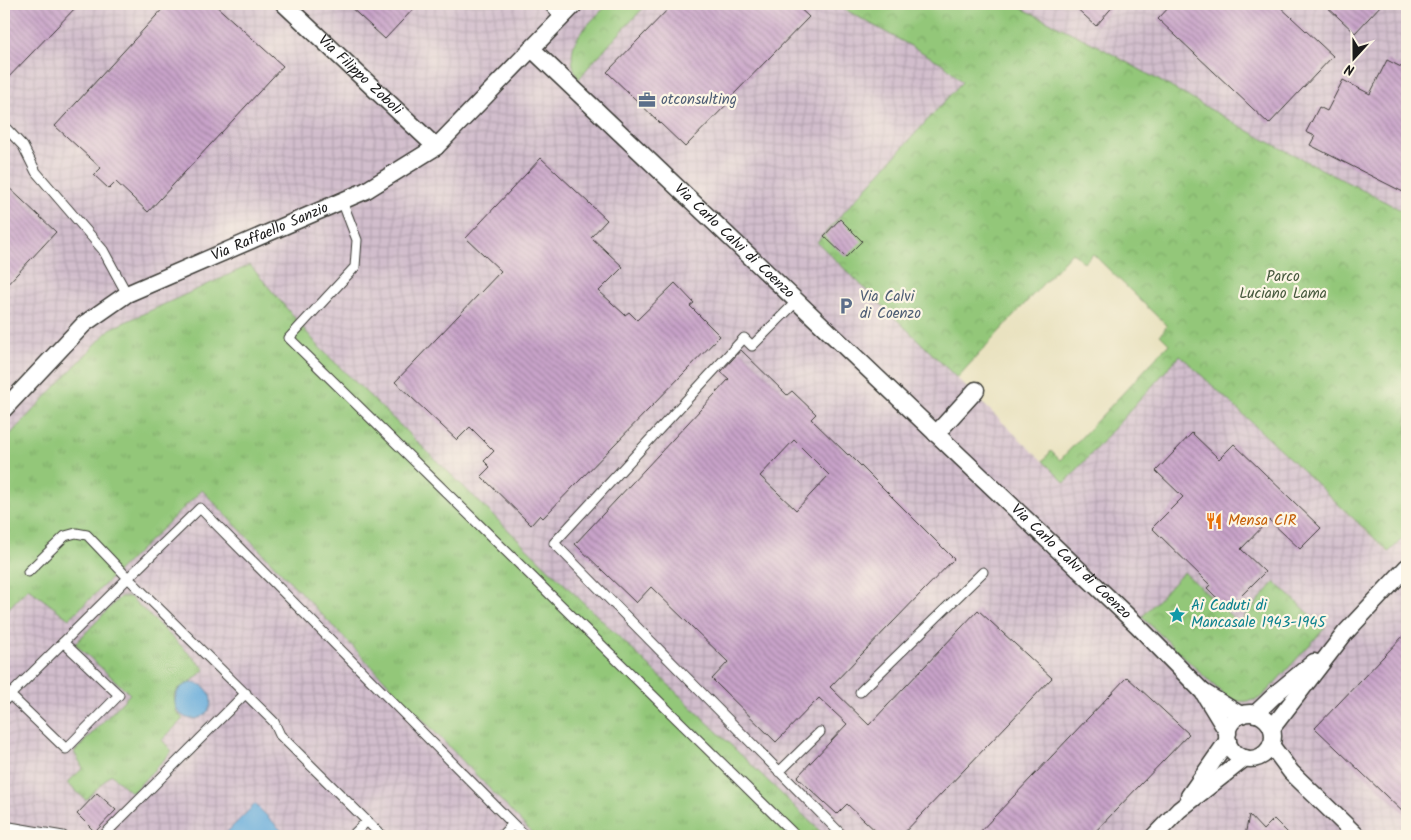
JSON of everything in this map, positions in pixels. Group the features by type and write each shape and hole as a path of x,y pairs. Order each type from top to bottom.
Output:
{"street":[{"name":"Via Filippo Zoboli","path":"284,4 436,147"},
{"name":"Via Raffaello Sanzio","path":"4,409 84,324 127,294 365,191 436,147 575,4"},
{"name":"Via Carlo Calvi di Coenzo","path":"532,49 1137,625 1203,692 1228,736"},
{"path":"936,434 976,390"},
{"path":"1272,728 1333,647 1407,567"},
{"path":"1179,810 1228,736 1232,722 1248,714 1333,647"},
{"name":"Via Carlo Calvi di Coenzo","path":"1203,692 1248,714"},
{"path":"1228,736 1234,752 1239,756 1251,759 1266,750 1273,737 1272,728 1262,716 1248,714"},
{"path":"1266,750 1357,836"},
{"path":"1154,836 1179,810 1245,758"}],"lane":[{"path":"547,4 561,18"},
{"path":"4,126 23,146 36,172 104,250 127,294"},
{"path":"342,201 357,240 355,267 289,338 796,836"},
{"path":"798,301 752,346 744,338 554,543 843,836"},
{"path":"63,642 119,695 66,749 7,698 63,642 128,578 200,508 525,836"},
{"path":"28,572 64,536 76,533 87,535 128,578 246,693 274,722 280,735 382,836"},
{"path":"860,692 983,572"},
{"path":"103,836 246,693"},
{"path":"780,772 820,732"},
{"path":"352,836 367,821"},
{"path":"502,836 513,824"},
{"path":"4,826 18,833 63,836"}],"shaded area":[{"path":"4,4 608,4 580,34 578,80 647,4 849,4 844,9 945,65 963,82 817,242 1065,483 1180,355 1388,552 1407,534 1407,836 4,836","holes":["1184,572 1239,623 1142,617"]},
{"path":"1013,4 1407,4 1407,213 1263,139 1098,46"}],"green space":[{"path":"608,4 647,4 578,80 573,67 572,56 574,46 583,29"},
{"name":"Parco Luciano Lama","path":"849,4 1013,4 1098,46 1263,139 1407,213 1407,534 1389,552 1180,355 1065,483 1043,461 1051,451 1060,460 1169,344 1160,335 1167,326 1093,254 1084,263 1072,252 957,378 817,242 962,82 945,65 844,9"},
{"path":"250,265 320,348 825,836 535,836 202,490 69,619 28,588 4,613 4,441 110,329"},
{"path":"1184,572 1239,623 1275,582 1325,628 1261,698 1236,701 1227,698 1142,617"},
{"path":"120,597 130,597 205,669 193,680 178,689 174,696 176,711 183,719 162,740 172,751 133,792 129,791 111,774 86,800 67,783 83,768 74,752 130,694 75,644"}],"water":[{"path":"193,683 200,684 206,688 210,694 210,708 206,714 200,718 193,719 186,718 180,714 176,708 175,701 176,694 180,688 186,684"},
{"path":"255,804 287,836 231,836 227,832"}],"building":[{"path":"4,4 79,4 4,82"},
{"path":"167,4 214,4 283,66 148,212 116,182 109,189 94,175 101,168 55,126"},
{"path":"347,4 418,4 385,39"},
{"path":"673,4 795,4 809,17 685,147 607,72"},
{"path":"1072,4 1115,4 1096,26"},
{"path":"1172,4 1277,4 1333,56 1269,124 1158,19"},
{"path":"1324,4 1382,4 1355,33"},
{"path":"1387,60 1407,70 1407,194 1310,145 1315,136 1306,132 1319,107 1327,111 1343,80 1370,94"},
{"path":"541,158 607,220 591,237 623,267 599,291 625,315 629,312 637,320 675,283 694,303 690,306 720,336 543,518 540,515 531,525 481,476 490,467 484,461 494,451 470,427 457,440 395,382 501,271 466,238"},
{"path":"4,183 56,232 4,288"},
{"path":"840,219 862,241 846,257 824,236"},
{"path":"741,350 787,395 792,391 816,414 811,419 849,454 954,559 830,687 869,725 978,610 1052,678 901,836 881,836 847,804 837,814 797,777 847,724 819,698 776,742 712,679 728,662 651,587 636,603 575,544 729,379 721,372","holes":["794,440 829,475 796,510 760,476"]},
{"name":"Mensa CIR","path":"1192,433 1219,459 1234,444 1321,528 1300,549 1269,520 1241,549 1265,572 1228,609 1207,588 1210,585 1152,528 1183,497 1156,471"},
{"path":"1407,632 1407,816 1315,728"},
{"path":"1127,677 1189,734 1091,836 976,836"},
{"path":"97,793 116,810 95,832 77,814"},
{"path":"1249,815 1263,830 1274,819 1291,836 1245,836"}],"place":[{"name":"otconsulting","path":"647,100"},
{"name":"Via Calvi di Coenzo","path":"846,306"},
{"name":"Mensa CIR","path":"1214,521"},
{"name":"Ai Caduti di Mancasale 1943-1945","path":"1177,615"}]}
